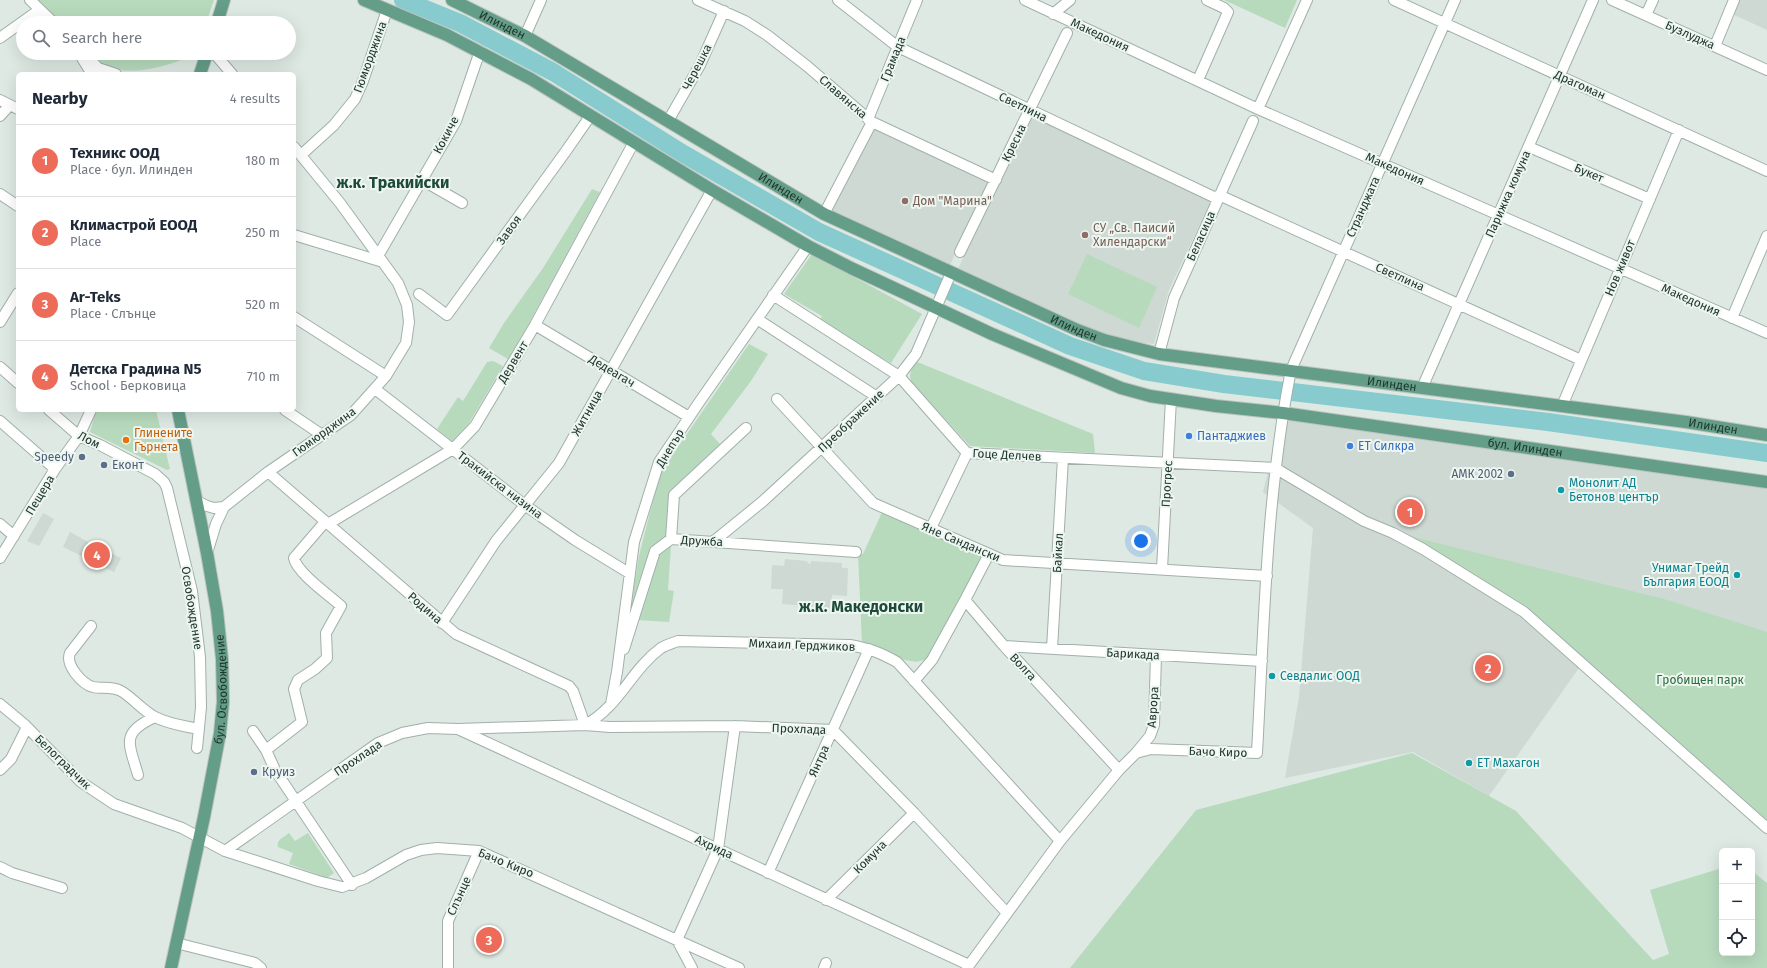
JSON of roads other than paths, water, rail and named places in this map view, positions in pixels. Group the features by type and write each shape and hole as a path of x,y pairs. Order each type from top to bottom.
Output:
{"main road":[{"path":"218,16 222,5 230,0"},
{"path":"364,0 447,35 531,79 712,190 808,246 937,303 1121,388 1171,399 1283,413"},
{"name":"Илинден","path":"452,0 525,36 824,214 949,277 1104,340 1159,354 1686,422 1767,435"},
{"path":"201,72 205,60"},
{"name":"бул. Освобождение","path":"171,968 220,733 223,702 222,659 217,611 207,553 178,412"},
{"name":"бул. Илинден","path":"1283,413 1767,482"}],"street":[{"path":"30,0 46,16"},
{"path":"525,36 541,0"},
{"name":"Славянска","path":"698,0 745,22 780,45 870,121 996,180"},
{"name":"Светлина","path":"838,0 898,47 1030,111 1218,197 1343,251 1581,360"},
{"name":"Грамада","path":"824,214 870,121 917,0"},
{"name":"Македония","path":"1024,0 1258,109 1767,333"},
{"path":"1053,14 1070,0"},
{"path":"1198,80 1228,12 1224,8 1207,0"},
{"path":"1258,109 1307,0"},
{"name":"Драгоман","path":"1394,0 1767,171"},
{"name":"Странджата","path":"1286,397 1291,370 1454,0"},
{"name":"Парижка комуна","path":"1422,388 1594,0"},
{"name":"Бузлуджа","path":"1612,0 1767,70"},
{"path":"1646,15 1653,0"},
{"path":"1715,46 1734,0"},
{"path":"31,16 39,10"},
{"name":"Гюмюрджина","path":"301,155 334,125 355,99 364,81 387,10"},
{"name":"Черешка","path":"668,121 700,65 724,11"},
{"path":"0,38 16,27"},
{"name":"Кресна","path":"960,252 1067,33"},
{"name":"Кокиче","path":"381,259 422,180 456,121 480,52"},
{"path":"83,60 91,72"},
{"path":"91,60 98,68 110,72"},
{"path":"220,60 230,72"},
{"path":"0,100 14,107"},
{"path":"0,116 14,107"},
{"name":"Завоя","path":"419,294 447,315 566,151 590,115"},
{"name":"Беласица","path":"1159,354 1174,298 1253,121"},
{"name":"Нов живот","path":"1562,406 1679,130"},
{"name":"Дервент","path":"266,750 302,722 294,689 298,680 328,658 326,633 341,606 295,564 294,558 326,523 453,449 475,426 535,325 634,142"},
{"name":"Букет","path":"1529,147 1650,199"},
{"name":"Гюмюрджина","path":"224,507 268,472 350,415 386,376 406,343 409,322 407,305 398,283 340,203 296,149"},
{"path":"422,180 462,203"},
{"name":"Житница","path":"442,623 496,541 526,506 559,463 712,190"},
{"path":"0,194 16,205"},
{"path":"296,236 381,259"},
{"path":"1732,318 1767,236"},
{"name":"Днепър","path":"610,706 617,672 634,542 659,462 808,246"},
{"name":"Преображение","path":"714,541 762,502 899,376 916,354 949,277"},
{"name":"Гоце Делчев","path":"773,295 899,376 967,452 1275,468"},
{"path":"0,322 16,296"},
{"path":"296,318 386,376"},
{"path":"757,319 877,396"},
{"name":"Дедеагач","path":"535,325 689,417"},
{"path":"0,367 16,381"},
{"name":"Тракийска низина","path":"375,389 526,506 575,540 629,574"},
{"name":"Бачо Киро","path":"1136,753 1151,749 1257,753 1275,468 1286,397"},
{"name":"Яне Сандански","path":"777,399 872,503 1003,560 1267,576"},
{"name":"Прогрес","path":"1162,569 1171,399"},
{"name":"Лом","path":"51,412 79,436 100,445 155,474"},
{"name":"Пещера","path":"0,558 55,469 79,436 90,412"},
{"path":"288,412 322,435"},
{"path":"0,421 55,469"},
{"path":"671,539 674,495 746,428"},
{"path":"931,528 967,452"},
{"name":"Байкал","path":"1052,649 1063,458"},
{"path":"1275,468 1364,521 1393,533 1423,549 1524,612 1767,828"},
{"name":"Родина","path":"268,472 456,634 569,686 573,691 585,725"},
{"name":"Освобождение","path":"155,474 164,482 169,493 193,597 200,657 201,707 197,748"},
{"path":"196,501 207,506 224,507 216,524 207,553"},
{"path":"0,524 14,536"},
{"name":"Дружба","path":"617,672 655,551 671,539 856,552"},
{"path":"914,681 932,660 989,554"},
{"name":"Волга","path":"964,600 1004,646 1119,770"},
{"path":"91,626 70,653 68,658 70,667 89,685 121,691 155,716 167,721 199,729"},
{"name":"Михаил Герджиков","path":"610,706 649,658 663,647 678,641 850,645 879,652 897,662 1060,841"},
{"name":"Барикада","path":"1004,646 1262,661"},
{"name":"Янтра","path":"768,873 869,649"},
{"name":"Аврора","path":"1136,753 1150,736 1154,725 1156,655"},
{"name":"Белоградчик","path":"0,704 26,727 81,782 103,798 114,804 182,828 199,837"},
{"path":"585,725 594,720 610,706"},
{"path":"138,775 130,744 130,734 136,726 155,716"},
{"name":"Прохлада","path":"225,851 378,743 402,733 428,728 458,729 585,725 736,726 833,730 914,813 1007,913"},
{"path":"692,968 678,940 718,849 736,726"},
{"path":"0,770 11,758 26,727"},
{"name":"Ахрида","path":"458,729 718,849 968,967"},
{"path":"253,731 266,750 275,770 352,884"},
{"path":"968,967 1060,841 1119,770 1136,753"},
{"name":"Комуна","path":"826,900 914,813"},
{"name":"Бачо Киро","path":"199,837 225,851 342,887 352,884 406,855 421,850 437,848 479,851 739,968"},
{"name":"Слънце","path":"448,968 448,921 479,851"},
{"path":"0,867 12,873 62,888"},
{"path":"176,943 255,963 261,968"}],"waterway":[{"path":"403,0 460,23 553,72 682,153 819,232 1070,346 1144,371 1224,384 1548,422 1767,453"}],"place":[{"name":"Дом \"Марина\"","path":"905,201"},
{"name":"СУ „Св. Паисий Хилендарски“","path":"1085,235"},
{"name":"Пантаджиев","path":"1189,436"},
{"name":"Глинените Гърнета","path":"126,440"},
{"name":"ЕТ Силкра","path":"1350,446"},
{"name":"Speedy","path":"82,457"},
{"name":"Еконт","path":"104,465"},
{"name":"АМК 2002","path":"1511,474"},
{"name":"Монолит АД Бетонов център","path":"1561,490"},
{"name":"Техникс ООД","path":"1410,512"},
{"name":"Детска Градина N5","path":"97,555"},
{"name":"Унимаг Трейд България ЕООД","path":"1737,575"},
{"name":"Климастрой ЕООД","path":"1488,668"},
{"name":"Севдалис ООД","path":"1272,676"},
{"name":"ЕТ Махагон","path":"1469,763"},
{"name":"Круиз","path":"254,772"},
{"name":"Ar-Teks","path":"489,940"}],"district":[{"name":"ж.к. Тракийски","path":"393,182"},
{"name":"ж.к. Македонски","path":"861,606"}],"park label":[{"name":"Гробищен парк","path":"1700,680"}]}
